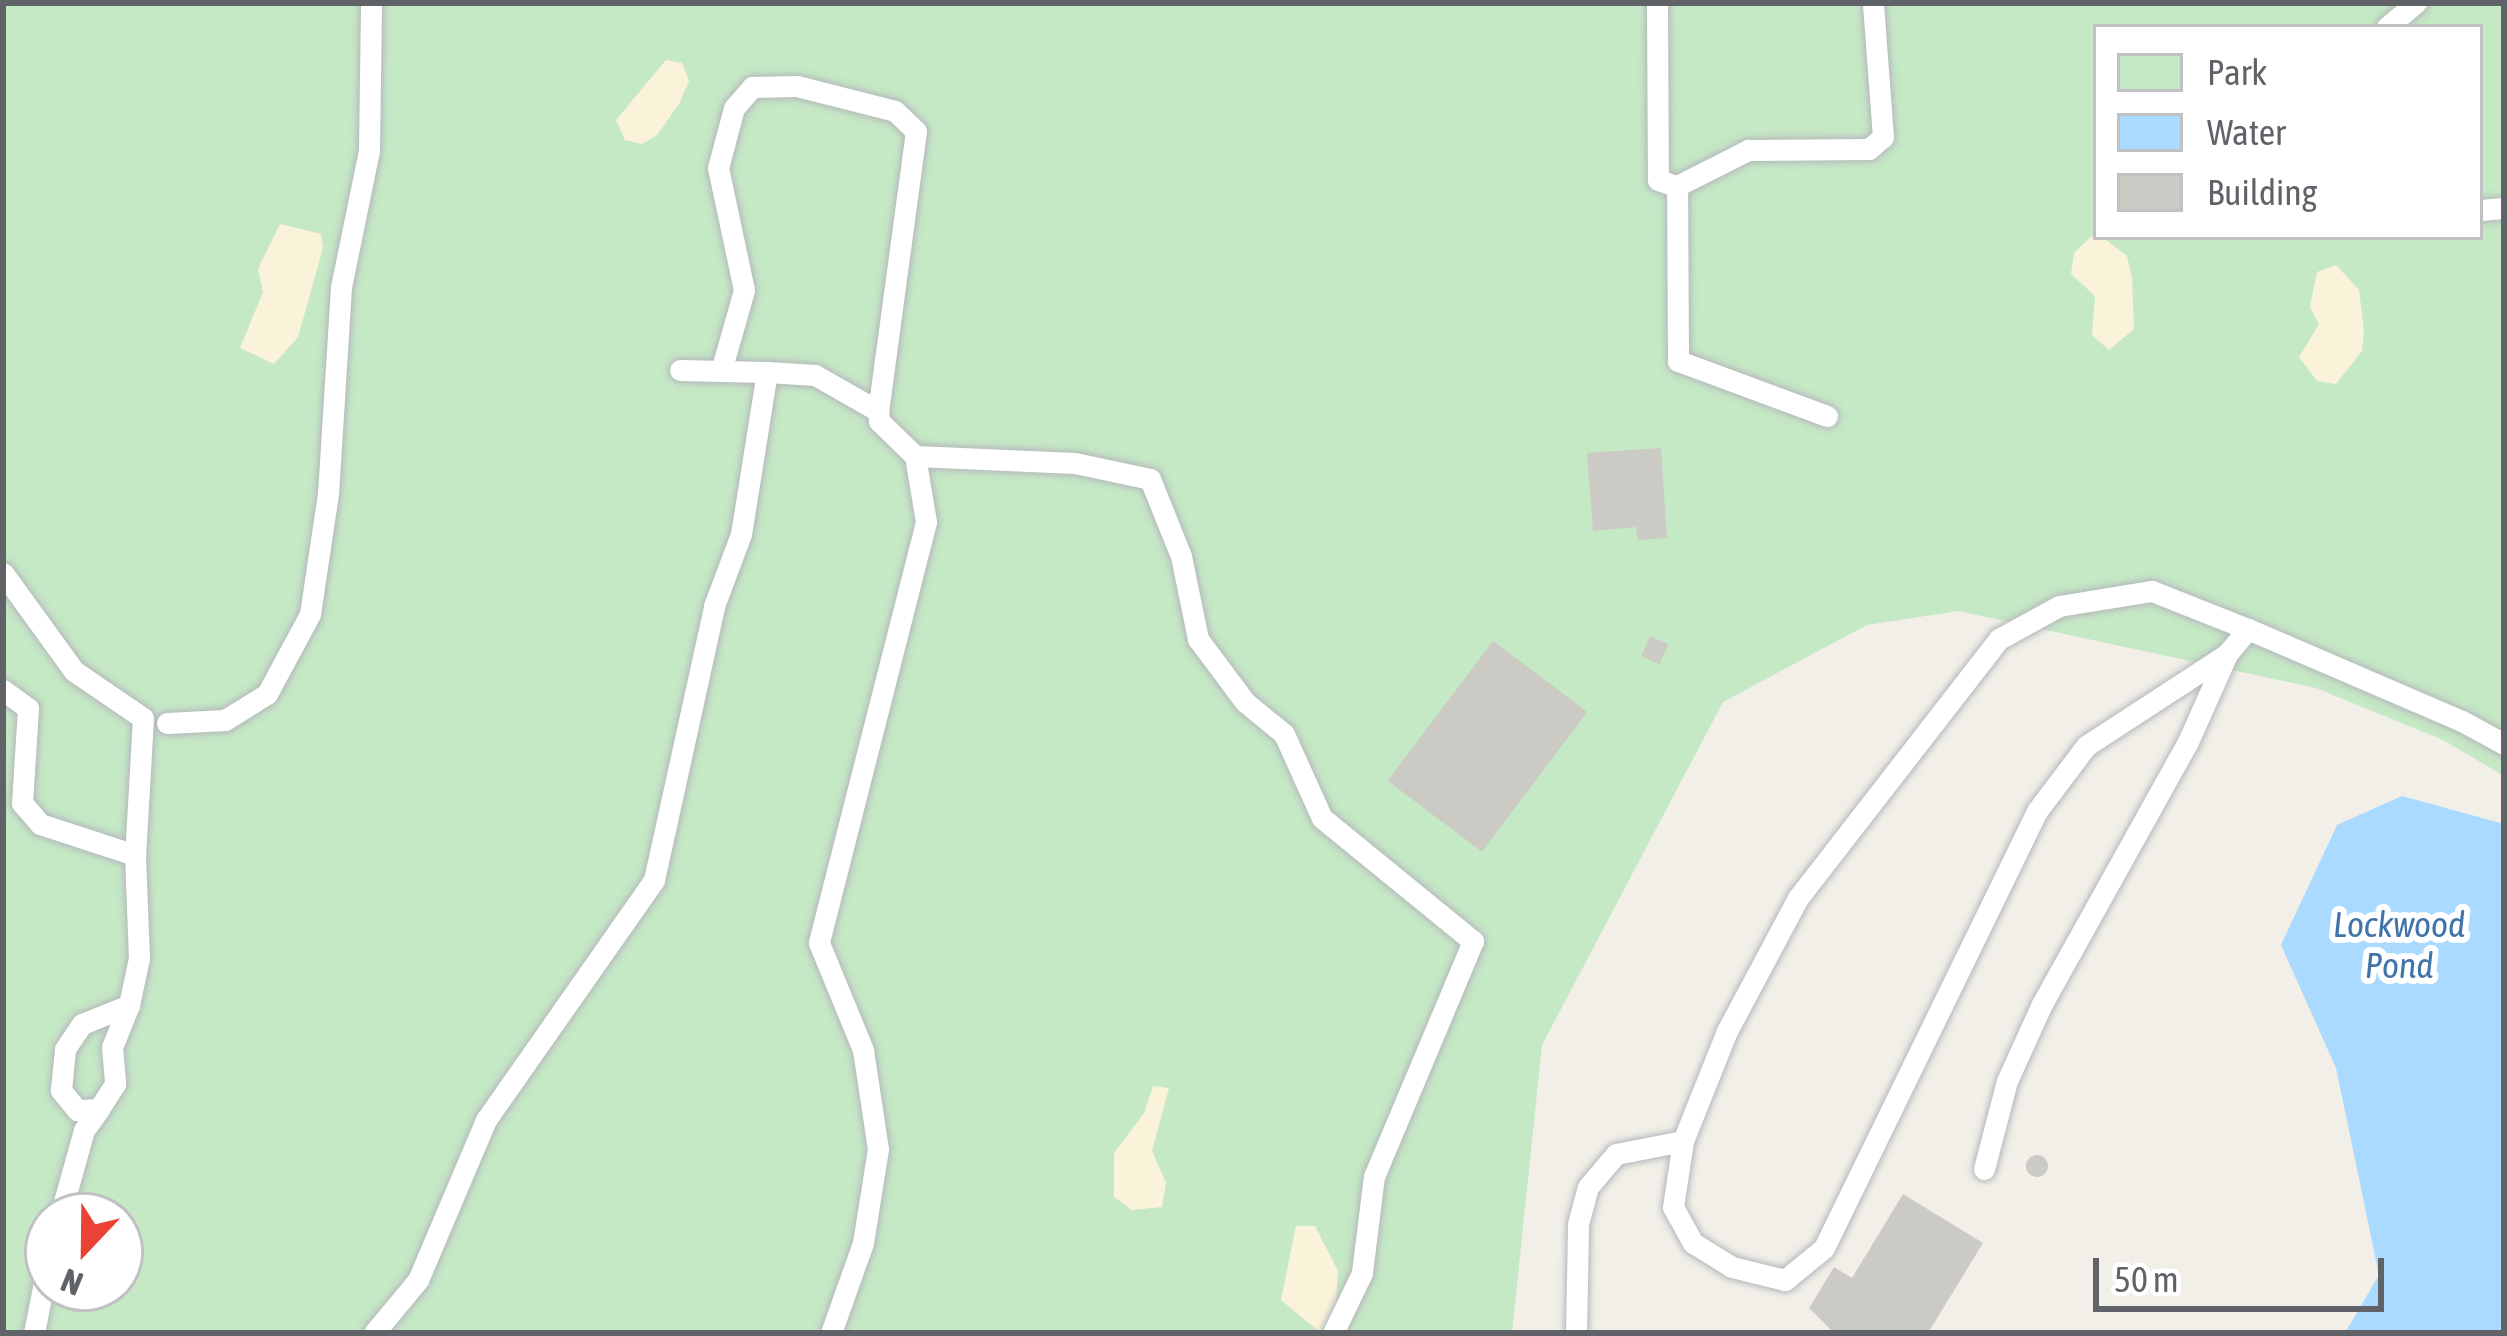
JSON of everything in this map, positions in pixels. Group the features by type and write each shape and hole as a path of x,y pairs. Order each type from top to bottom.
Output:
{"lane":[{"path":"167,724 225,720 267,694 310,614 328,494 340,286 369,150 371,3"},
{"path":"1657,3 1658,180 1677,186 1748,150 1869,149 1883,137 1873,3"},
{"path":"2391,24 2416,3"},
{"path":"721,371 744,290 722,202 722,134 752,87 797,86 896,111 916,131 878,411 879,422 915,456 926,523 819,943 863,1050 878,1149 863,1243 831,1333"},
{"path":"1677,186 1678,361 1827,416"},
{"path":"680,370 815,375 878,411"},
{"path":"374,1333 418,1280 486,1120 654,880 714,606 741,535 767,372"},
{"path":"915,456 1075,463 1150,479 1181,556 1198,639 1246,702 1284,734 1322,818 1473,941 1374,1176 1362,1273 1333,1333"},
{"path":"3,573 74,671 143,718 135,856 139,958 129,1005 112,1047 115,1084 84,1130 67,1192"},
{"path":"2227,654 2086,746 2037,812 1824,1248 1785,1280 1732,1268 1694,1243 1673,1207 1683,1141 1727,1031 1798,898 1999,638 2059,606 2152,591 2248,629 2504,745"},
{"path":"1984,1168 2007,1081 2042,1004 2187,744 2227,654 2248,629"},
{"path":"3,689 28,708 22,803 40,824 135,856"},
{"path":"99,1109 77,1110 61,1090 65,1049 82,1024 129,1005"},
{"path":"1576,1333 1579,1224 1588,1187 1616,1154 1683,1141"}],"green space":[{"path":"3,3 2504,3 2504,776 2443,740 2316,688 1958,611 1867,625 1723,702 1542,1045 1512,1333 3,1333"}],"sand":[{"path":"666,60 682,63 689,81 679,104 657,135 642,144 625,140 616,120"},
{"path":"280,224 321,234 323,248 298,337 274,364 240,348 263,292 258,269"},
{"path":"2093,235 2093,240 2106,240 2127,256 2134,329 2109,350 2092,335 2095,296 2071,274 2074,253"},
{"path":"2336,265 2359,290 2364,330 2362,351 2336,384 2317,381 2299,357 2319,324 2310,307 2317,272"},
{"path":"1153,1086 1169,1088 1152,1151 1166,1183 1162,1207 1132,1210 1114,1197 1114,1153 1144,1113"},
{"path":"1296,1226 1315,1226 1338,1271 1336,1303 1321,1333 1281,1300"}],"water":[{"name":"Lockwood Pond","path":"2402,796 2504,824 2504,1333 2345,1333 2379,1275 2336,1068 2281,945 2337,825"}],"building":[{"path":"1661,448 1667,538 1638,540 1636,527 1593,531 1587,453"},
{"path":"1650,636 1668,644 1659,664 1641,656"},
{"path":"1493,641 1587,712 1482,852 1388,781"},
{"path":"2037,1155 2048,1166 2037,1177 2026,1166"},
{"path":"1903,1194 1983,1243 1928,1333 1834,1333 1809,1308 1834,1267 1852,1278"}]}
